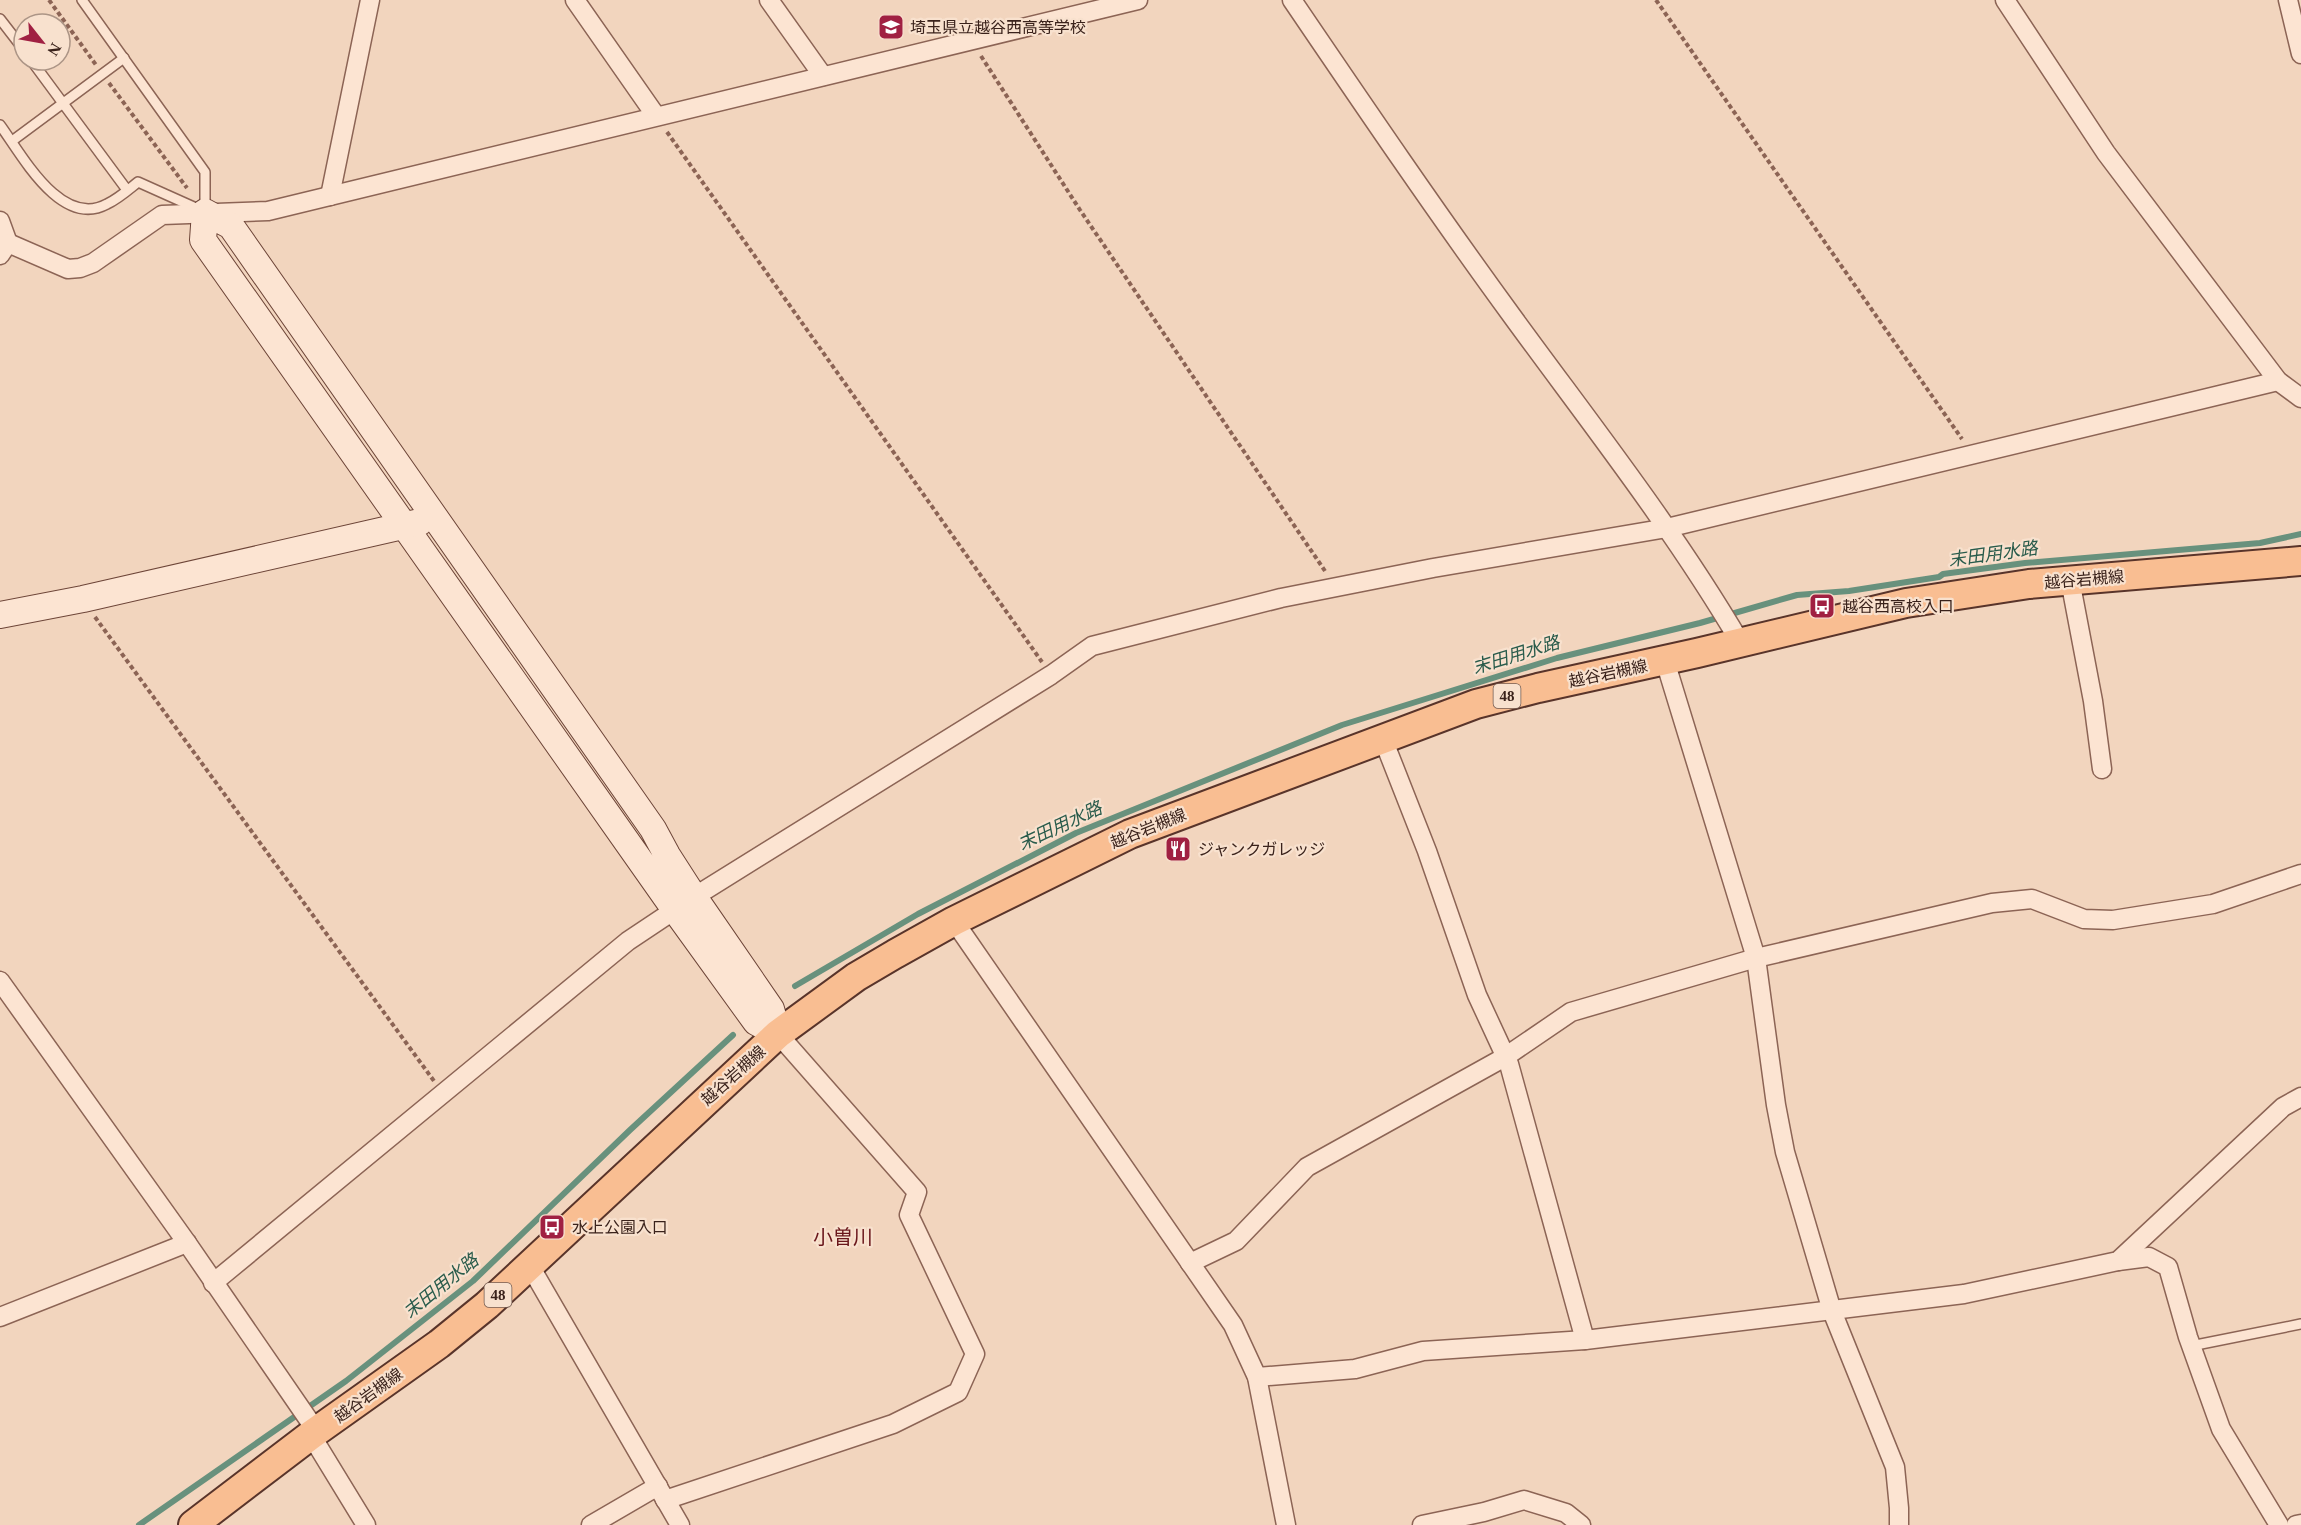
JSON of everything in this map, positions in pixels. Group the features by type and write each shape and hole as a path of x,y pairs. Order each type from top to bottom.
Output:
{"main road":[{"name":"越谷岩槻線","path":"193,1525 307,1421 439,1344 530,1266 778,1034 856,977 954,921 1130,834 1476,704 1538,688 1665,661 1729,624 1906,603 1984,590 2070,580 2301,561"}],"street":[{"path":"330,196 370,0"},
{"path":"576,0 656,116"},
{"path":"769,0 823,76"},
{"path":"0,221 4,249 68,269 80,268 93,263 162,215 268,211 1138,0"},
{"path":"1292,0 1443,222 1667,528 1729,624"},
{"path":"2005,0 2106,153 2278,381 2301,398"},
{"path":"2288,0 2301,54"},
{"path":"204,212 231,226 653,829 684,903"},
{"path":"204,212 203,240 405,526 684,903 771,1009 778,1034 917,1192 909,1215 975,1354 958,1392 892,1424 662,1493 591,1525"},
{"path":"213,1283 628,941 684,903 1051,675 1092,646 1281,598 1445,566 1667,528 2278,381"},
{"path":"0,615 83,599 435,519"},
{"path":"2070,580 2093,701 2102,769"},
{"path":"1665,661 1756,958 1776,1105 1785,1152 1832,1311 1895,1467 1899,1525"},
{"path":"1383,739 1427,851 1477,995 1505,1057 1585,1340"},
{"path":"1190,1263 1236,1241 1307,1167 1505,1057 1571,1012 1756,958 1992,903 2032,899 2084,919 2113,920 2213,904 2301,874"},
{"path":"954,921 1233,1324 1257,1377 1286,1525"},
{"path":"0,981 187,1243 307,1421 366,1525"},
{"path":"2118,1261 2283,1107 2301,1097"},
{"path":"0,1317 187,1243"},
{"path":"1257,1377 1355,1369 1424,1351 1585,1340 1964,1294 2118,1261 2149,1257 2168,1267 2191,1346 2221,1429 2280,1525"},
{"path":"530,1266 680,1525"},
{"path":"1422,1525 1484,1512 1524,1500 1566,1513 1581,1525"},
{"path":"2296,1525 2301,1524"}],"lane":[{"path":"0,125 48,190 62,202 74,208 89,209 106,206 138,182 204,212 205,172 82,0"},
{"path":"0,19 12,34"},
{"path":"12,141 124,58"},
{"path":"40,72 127,190"},
{"path":"2191,1346 2301,1324"}],"path":[{"path":"49,0 204,212"},
{"path":"1656,0 1973,455"},
{"path":"971,40 1080,210 1335,587"},
{"path":"656,116 1051,675"},
{"path":"83,599 444,1094"}],"waterway":[{"name":"末田用水路","path":"795,986 918,914 1076,833 1342,725 1557,658 1700,623 1797,595 1849,591 1939,577 1943,574 2025,563 2260,543 2301,534"},
{"name":"末田用水路","path":"139,1525 346,1381 473,1281 733,1035"}],"place":[{"name":"埼玉県立越谷西高等学校","path":"891,27"},
{"name":"越谷西高校入口","path":"1822,606"},
{"name":"ジャンクガレッジ","path":"1178,849"},
{"name":"水上公園入口","path":"552,1227"}],"district":[{"name":"小曽川","path":"843,1237"}]}
